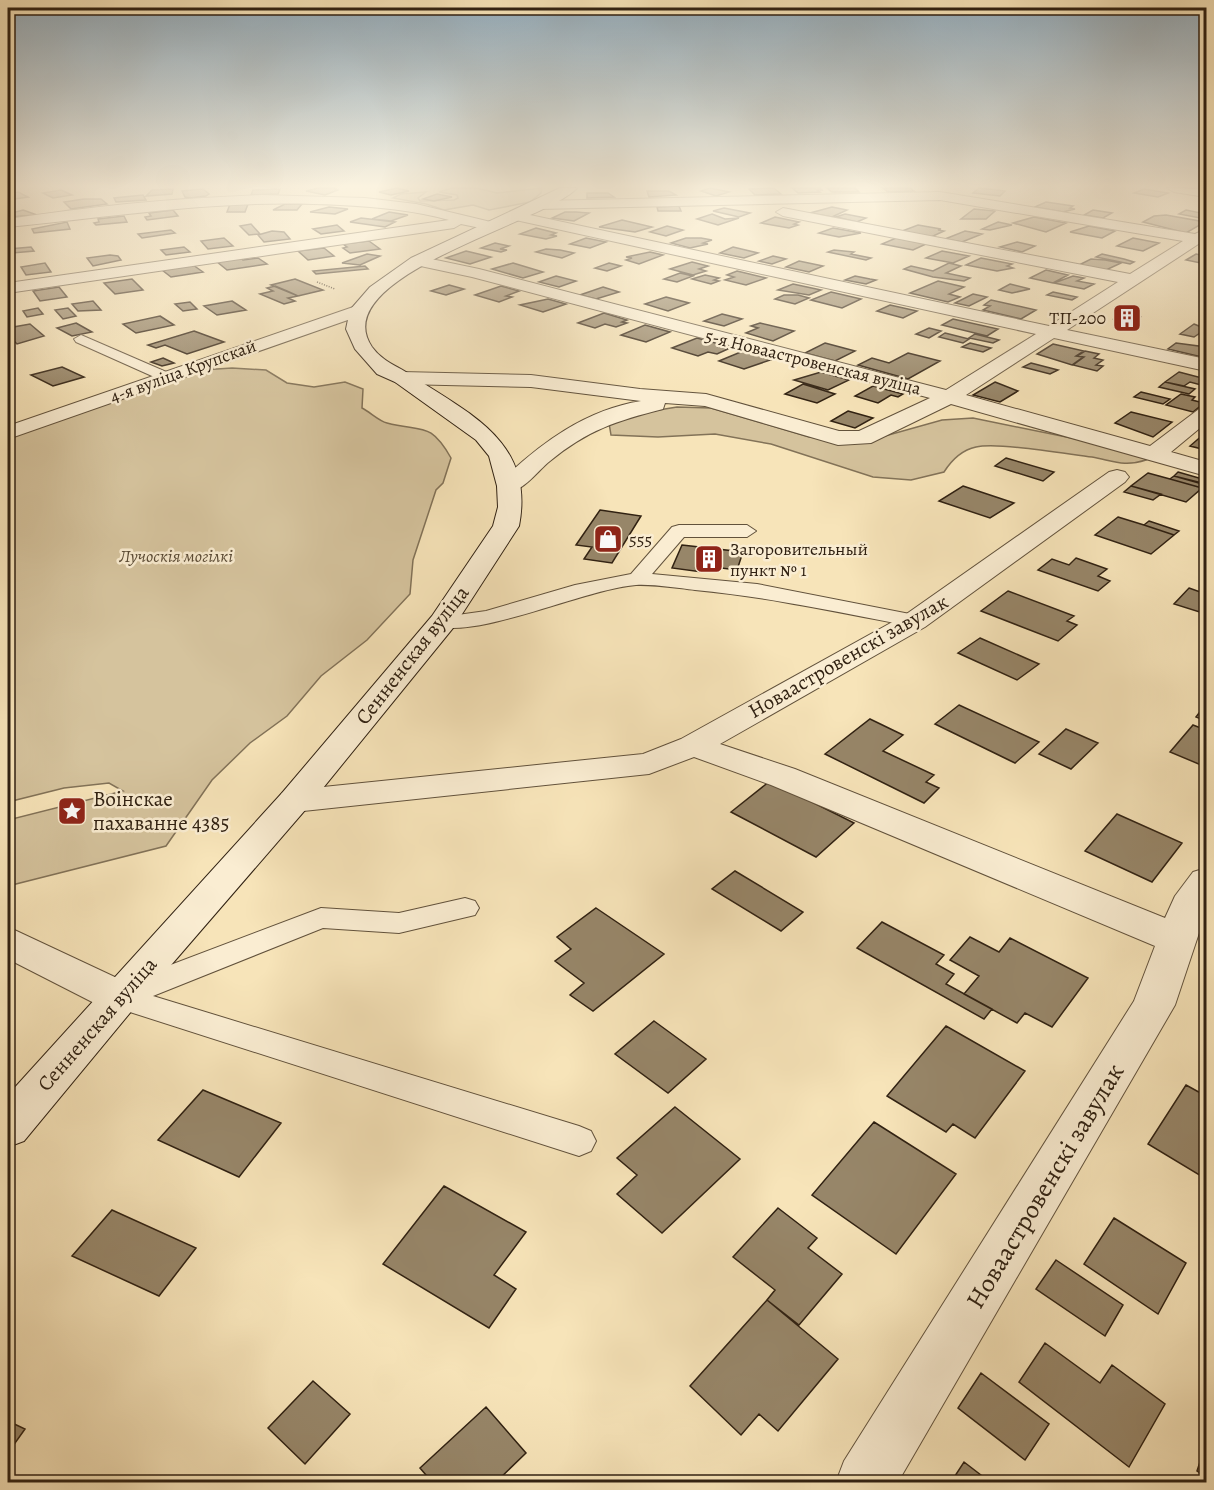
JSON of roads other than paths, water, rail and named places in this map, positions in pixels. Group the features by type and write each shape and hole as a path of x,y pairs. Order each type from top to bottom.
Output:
{"street":[{"path":"8,288 222,258"},
{"path":"359,310 376,291 424,258"},
{"path":"710,258 1206,365"},
{"path":"1019,258 1134,280"},
{"path":"402,378 531,381 640,395 706,400 838,438 863,438 949,397 1171,258"},
{"name":"5-я Новаастровенская вуліца","path":"417,261 473,272 949,397 1156,453 1206,469"},
{"name":"4-я вуліца Крупскай","path":"8,433 359,310"},
{"name":"Сенненская вуліца","path":"8,1127 119,997 294,801 443,622 506,526 510,507 509,486 500,455 484,435 402,378 384,370 364,350 355,329 359,310"},
{"path":"509,486 537,458 594,421 644,406 706,400"},
{"path":"1156,453 1206,413"},
{"name":"Новаастровенскі завулак","path":"294,801 650,764 693,746 915,621 1117,477"},
{"path":"693,746 783,777 1177,939"},
{"name":"Новаастровенскі завулак","path":"865,1482 1154,1005 1189,906 1206,881"},
{"path":"8,942 119,997"}],"lane":[{"path":"81,339 166,377"},
{"path":"637,579 679,531 747,531"},
{"path":"443,622 489,617 582,589 637,579 757,590 915,621"},
{"path":"119,997 321,918 399,923 465,909"},
{"path":"119,997 579,1140"}],"place":[{"name":"ТП-200","path":"1127,318"},
{"name":"555","path":"608,539"},
{"name":"Загоровительный пункт № 1","path":"709,559"},
{"name":"Воінскае пахаванне 4385","path":"72,811"}],"park label":[{"name":"Лучоскія могілкі","path":"176,556"}]}
